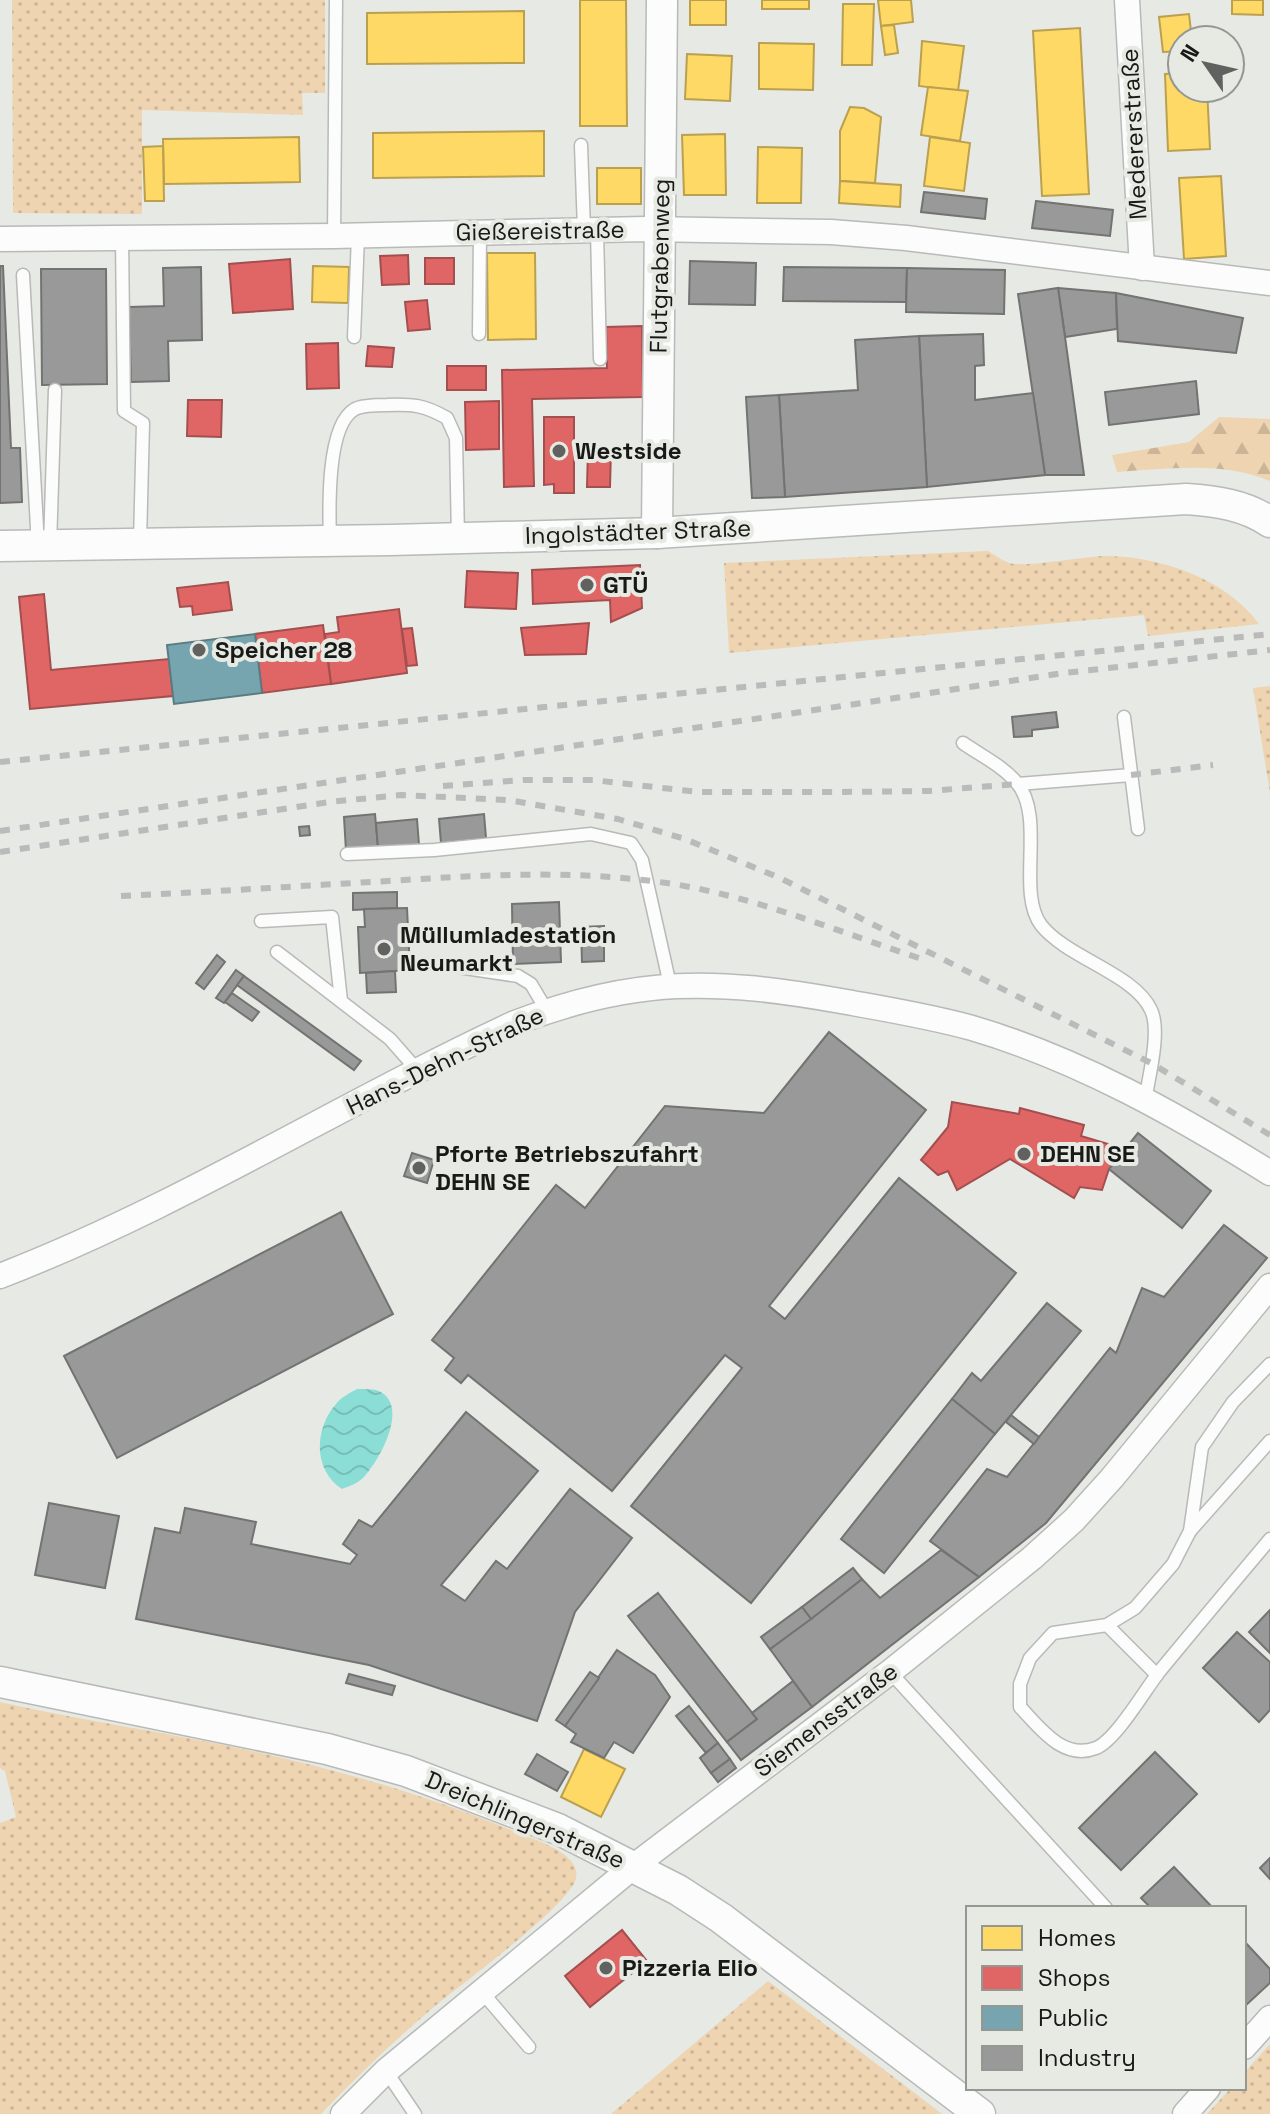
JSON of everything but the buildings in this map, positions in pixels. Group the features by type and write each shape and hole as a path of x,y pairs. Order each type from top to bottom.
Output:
{"street":[{"name":"Flutgrabenweg","path":"657,533 662,0"},
{"name":"Medererstraße","path":"1127,0 1142,268"},
{"name":"Gießereistraße","path":"0,239 660,229 831,232 906,238 1270,283"},
{"name":"Ingolstädter Straße","path":"0,546 657,533 1186,499 1215,501 1244,508 1270,522"},
{"name":"Hans-Dehn-Straße","path":"0,1276 62,1252 132,1219 473,1043 547,1011 612,993 670,985 720,984 792,993 970,1028 1042,1052 1145,1100 1270,1173"},
{"name":"Siemensstraße","path":"343,2114 386,2071 634,1866 890,1672 1012,1575 1074,1520 1270,1286"},
{"name":"Dreichlingerstraße","path":"0,1682 327,1749 406,1771 558,1829 634,1866 721,1918 980,2114"},
{"path":"1246,2045 1270,2018"},
{"path":"1185,2114 1206,2090"}],"lane":[{"path":"336,0 346,236 354,337"},
{"path":"581,145 600,359"},
{"path":"479,334 480,233"},
{"path":"122,238 124,411 143,423 140,542"},
{"path":"23,275 44,546"},
{"path":"44,546 55,390"},
{"path":"330,541 333,462 336,438 343,422 355,409 416,404 447,418 456,438 458,538"},
{"path":"1124,717 1138,829"},
{"path":"963,743 1018,784 1027,806 1031,836 1032,902 1039,923 1055,939 1122,981 1151,1009 1155,1024 1145,1100"},
{"path":"1018,784 1131,775"},
{"path":"347,854 434,850 591,834 631,843 642,860 670,985"},
{"path":"261,921 332,917 341,1001"},
{"path":"277,952 390,1039 418,1071"},
{"path":"458,967 518,976 531,984 547,1011"},
{"path":"1190,1531 1202,1447 1233,1402 1270,1364"},
{"path":"1270,1441 1190,1531 1173,1564 1135,1608 1107,1625 1053,1633 1030,1658 1020,1684 1020,1707 1051,1741 1076,1750 1096,1748 1115,1732 1157,1675 1270,1539"},
{"path":"1107,1625 1157,1675"},
{"path":"890,1672 1104,1906"},
{"path":"482,1992 529,2047"},
{"path":"386,2071 415,2114"}],"green space":[{"path":"12,0 325,0 325,93 302,93 303,115 142,110 142,214 13,213"},
{"path":"1219,417 1270,419 1270,481 1214,469 1117,472 1112,455 1189,442"},
{"path":"988,551 1017,564 1107,556 1171,566 1211,583 1245,608 1259,624 1148,636 1144,615 729,653 724,563"},
{"path":"1270,686 1270,793 1253,688"},
{"path":"0,1702 247,1750 400,1790 554,1848 572,1862 576,1871 575,1881 567,1894 533,1927 420,2019 321,2114 0,2114 0,1823 16,1817 5,1771 0,1768"},
{"path":"768,1981 942,2114 611,2114"},
{"path":"1270,2044 1270,2114 1207,2114 1229,2090 1246,2090 1246,2071"}],"water":[{"path":"357,1389 376,1390 386,1396 392,1406 390,1432 371,1469 359,1481 342,1489 326,1471 320,1449 321,1437 336,1404"}],"railway":[{"path":"0,762 1270,634"},
{"path":"0,831 1064,673 1270,650"},
{"path":"1131,775 1213,765"},
{"path":"443,786 523,780 593,780 698,792 841,792 928,791 1018,784"},
{"path":"0,852 329,802 401,795 508,800 618,819 685,839 780,878 1151,1063 1270,1135"},
{"path":"121,896 495,875 601,876 673,884 738,898 928,961"}],"place":[{"name":"Westside","path":"559,451"},
{"name":"GTÜ","path":"587,585"},
{"name":"Speicher 28","path":"199,650"},
{"name":"Müllumladestation Neumarkt","path":"384,949"},
{"name":"DEHN SE","path":"1024,1154"},
{"name":"Pforte Betriebszufahrt DEHN SE","path":"419,1168"},
{"name":"Pizzeria Elio","path":"606,1968"}]}
